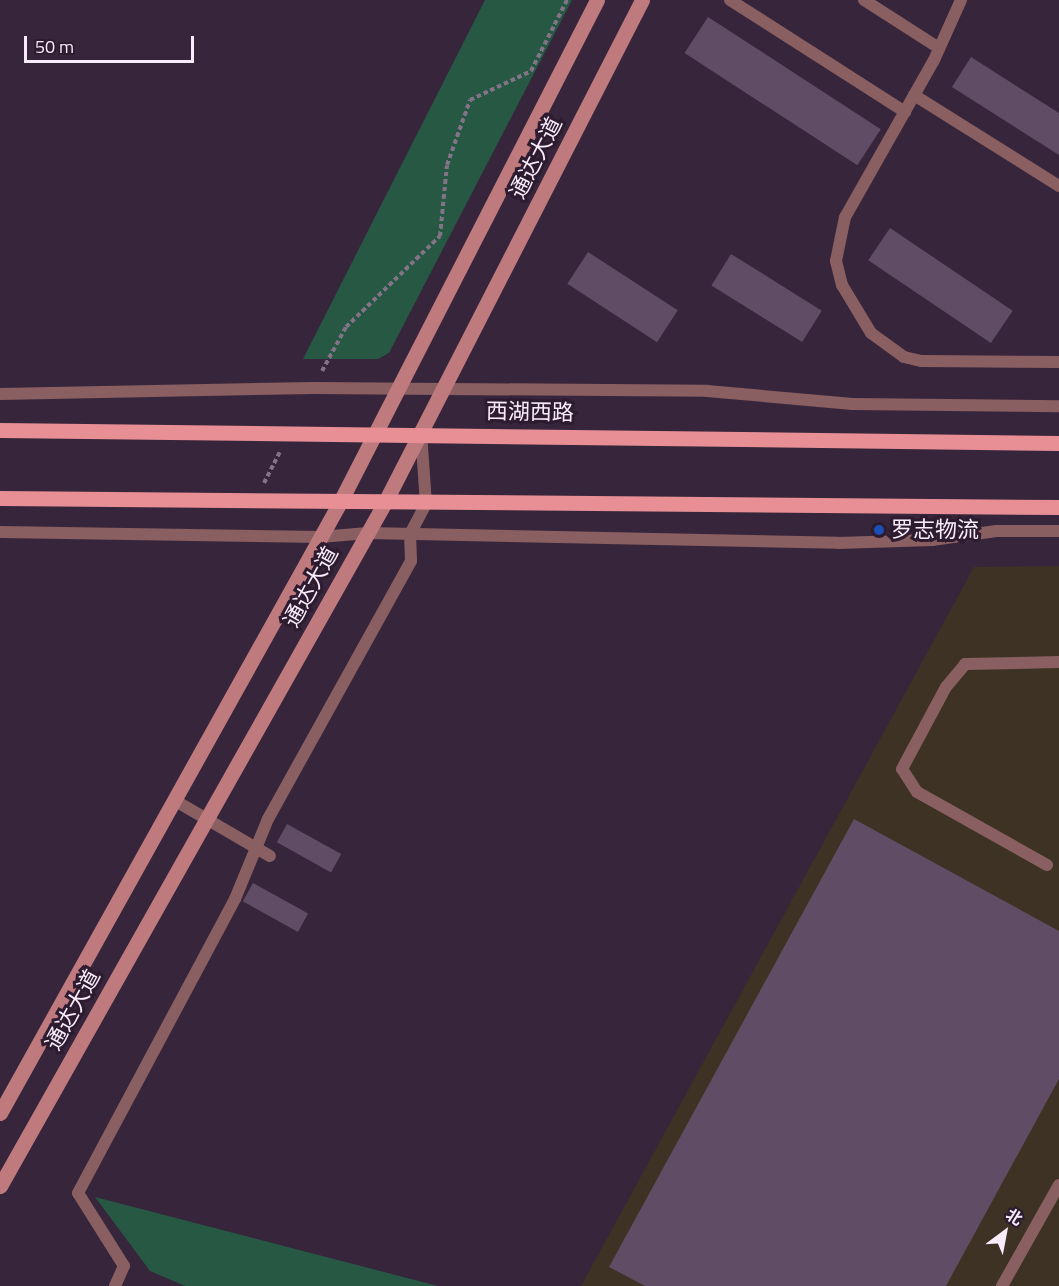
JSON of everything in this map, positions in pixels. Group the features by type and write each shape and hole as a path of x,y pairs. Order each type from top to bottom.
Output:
{"main road":[{"name":"通达大道","path":"0,1113 339,504 597,0"},
{"name":"通达大道","path":"0,1186 384,504 642,0"},
{"name":"西湖西路","path":"0,430 421,432 1059,443"},
{"path":"0,498 339,504 1059,507"}],"lane":[{"path":"730,0 905,112"},
{"path":"864,0 939,48"},
{"path":"961,0 939,48 838,233 836,261 854,310 891,350 913,359 1059,363"},
{"path":"914,95 1059,186"},
{"path":"0,394 313,388 707,391 852,404 1059,406"},
{"path":"116,1286 124,1266 78,1192 235,899 256,848 411,561 410,534 426,504 421,432"},
{"path":"0,532 320,537 368,533 838,543 932,540 996,531 1059,531"},
{"path":"1047,865 916,792 902,769 946,687 965,664 1059,662"},
{"path":"174,800 270,856"},
{"path":"1002,1286 1059,1185"}],"path":[{"path":"313,388 346,327 440,236 447,165 470,100 531,71 567,0"},
{"path":"254,502 290,432"}],"shaded area":[{"name":"罗志物流","path":"1059,566 1059,1286 581,1286 974,567"}],"green space":[{"path":"485,0 572,0 389,353 378,359 303,359"},
{"path":"95,1197 438,1286 185,1286 150,1271"}],"building":[{"path":"708,17 881,129 857,165 685,53"},
{"path":"971,57 1059,113 1059,155 952,87"},
{"path":"890,228 1013,311 991,343 868,260"},
{"path":"588,252 678,310 657,342 567,284"},
{"path":"731,254 822,311 802,342 711,285"},
{"name":"罗志物流","path":"854,819 1059,931 1059,1079 946,1286 645,1286 609,1267"},
{"path":"287,824 341,854 331,872 277,842"},
{"path":"253,883 308,914 298,932 243,901"}],"place":[{"name":"罗志物流","path":"879,530"}]}
